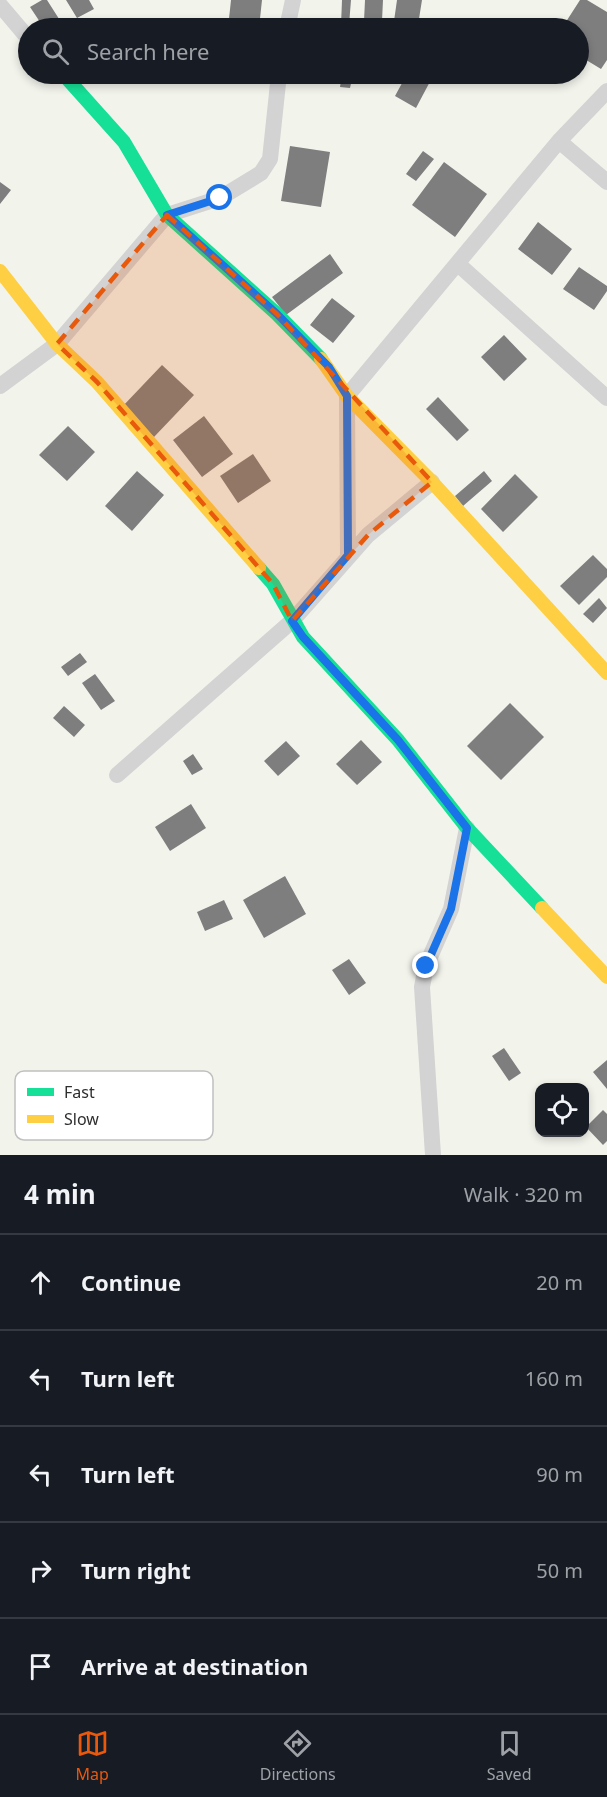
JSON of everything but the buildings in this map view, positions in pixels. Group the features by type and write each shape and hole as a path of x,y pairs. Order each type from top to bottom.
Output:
{"street":[{"path":"289,18 292,0"},
{"path":"3,16 18,29"},
{"path":"72,84 124,142 167,215 277,314 329,367 347,396 432,482 605,668"},
{"path":"0,386 57,344 167,215 220,198 261,173 270,159 278,84"},
{"path":"348,555 347,396 559,141 607,91"},
{"path":"559,141 607,182"},
{"path":"458,264 607,399"},
{"path":"0,271 57,344 97,382 273,584 303,637 398,740 467,828 607,977"},
{"path":"117,775 292,621 348,555 432,482"},
{"path":"433,1155 422,987 426,966 451,909 467,828"}],"highlighted area":[{"path":"167,215 277,314 432,482 368,535 292,621 273,584 97,382 57,344"}],"shaded area":[{"path":"0,0 607,0 607,1155 0,1155"}],"traffic: fast":[{"path":"72,84 124,142 167,215 277,314 321,359"},
{"path":"259,568 273,584 303,637 398,740 467,828 542,908"}],"traffic: slow":[{"path":"0,271 57,344 97,382 259,568"},
{"path":"321,359 347,396 432,482 607,673"},
{"path":"542,908 607,977"}],"route":[{"path":"220,198 167,215 277,314 329,367 347,396 348,555 292,621 303,637 398,740 467,828 451,909 426,966"}]}
